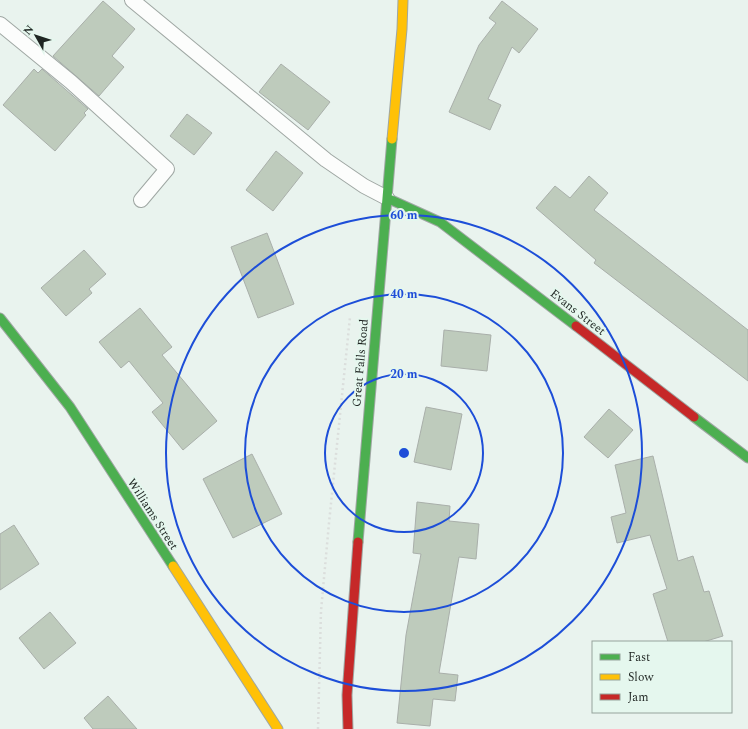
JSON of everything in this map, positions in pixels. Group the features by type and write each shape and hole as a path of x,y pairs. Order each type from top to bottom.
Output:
{"street":[{"name":"Great Falls Road","path":"348,729 347,695 354,572 402,29 403,0"},
{"name":"Evans Street","path":"386,198 440,222 748,458"},
{"name":"Williams Street","path":"0,318 70,407 278,729"}],"lane":[{"path":"132,0 260,104 326,160 364,186 386,198"},
{"path":"0,24 71,82 167,169 141,200"}],"path":[{"path":"318,729 317,718 321,611 351,311"}],"building":[{"path":"103,1 135,29 112,56 124,67 99,96 53,56"},
{"path":"502,1 538,29 519,53 512,47 488,99 501,105 490,130 449,112 479,45 496,23 489,18"},
{"path":"281,64 330,102 308,130 259,92"},
{"path":"34,69 38,73 42,69 88,109 84,113 86,115 55,151 3,105"},
{"path":"187,114 212,133 194,155 170,136"},
{"path":"276,151 303,173 273,211 246,190"},
{"path":"589,176 608,193 594,210 748,330 748,381 594,263 596,260 536,208 555,186 570,198"},
{"path":"267,233 294,304 258,318 231,247"},
{"path":"84,250 106,274 89,289 92,293 66,316 41,288"},
{"path":"140,308 172,347 162,355 217,421 183,450 152,412 163,403 129,361 121,368 99,342"},
{"path":"444,330 491,335 487,371 441,366"},
{"path":"426,407 462,414 451,470 414,462"},
{"path":"609,409 633,430 608,458 584,437"},
{"path":"252,454 282,514 233,538 203,479"},
{"path":"653,456 678,561 693,556 704,592 709,591 723,636 706,641 668,641 653,594 667,589 650,535 617,543 611,517 626,513 615,465"},
{"path":"417,502 450,506 449,521 479,524 476,559 459,557 439,673 458,675 455,701 433,699 430,726 397,723 406,635 421,554 413,553"},
{"path":"14,525 39,564 0,590 0,534"},
{"path":"50,612 76,643 44,669 19,638"},
{"path":"108,696 137,729 93,729 84,718"}],"traffic: fast":[{"path":"358,542 392,139"},
{"path":"387,198 440,222 576,326"},
{"path":"0,318 70,407 173,566"},
{"path":"694,417 748,458"}],"traffic: slow":[{"path":"392,139 402,29 403,0"},
{"path":"173,566 278,729"}],"traffic: jam":[{"path":"576,326 694,417"},
{"path":"348,729 347,695 358,542"}]}
